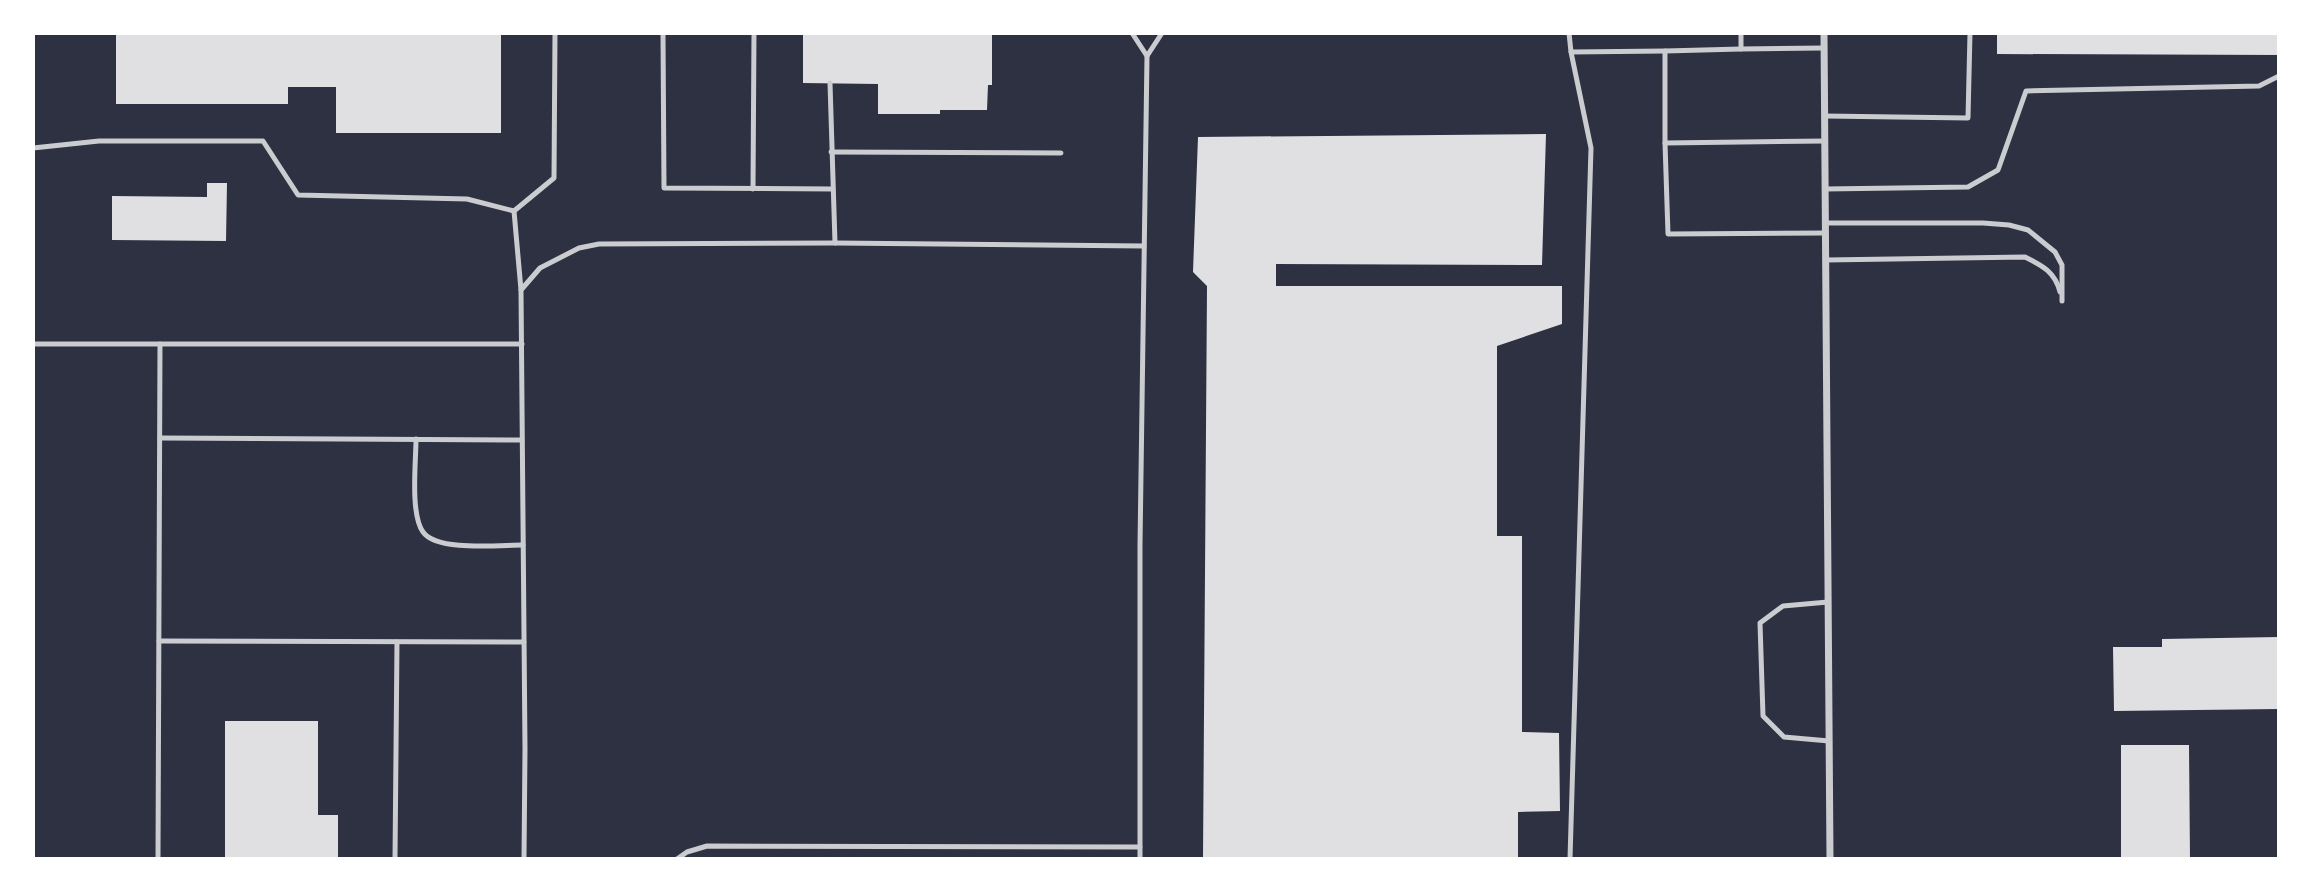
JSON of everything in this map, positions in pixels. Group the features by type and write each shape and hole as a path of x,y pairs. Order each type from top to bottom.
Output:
{"street":[{"path":"1824,33 1830,859"}],"lane":[{"path":"514,211 554,178 555,33"},
{"path":"663,33 664,188 833,188"},
{"path":"752,188 754,33"},
{"path":"1132,33 1147,56"},
{"path":"1140,859 1140,545 1147,56 1162,33"},
{"path":"1569,33 1591,148 1570,859"},
{"path":"1741,33 1741,49"},
{"path":"1825,116 1968,118 1970,33"},
{"path":"1571,52 1824,48"},
{"path":"1665,51 1668,234 1825,233"},
{"path":"1825,189 1968,187 1998,170 2026,90 2259,86 2279,76"},
{"path":"830,83 835,243"},
{"path":"33,148 99,141 262,141 298,195 467,199 514,211"},
{"path":"1665,143 1825,141"},
{"path":"831,152 1061,153"},
{"path":"514,211 521,290 522,344 524,859"},
{"path":"1825,223 1983,223 2028,230 2055,252 2062,265 2062,301 2056,278 2043,265 2025,257 1826,260"},
{"path":"521,290 540,268 579,248 599,244 1144,246"},
{"path":"33,344 522,344"},
{"path":"158,859 160,344"},
{"path":"160,438 522,440"},
{"path":"416,439 418,518 423,532 433,541 451,545 523,545"},
{"path":"1828,602 1783,606 1760,623 1763,716 1784,737 1829,741"},
{"path":"159,641 524,642"},
{"path":"395,859 397,642"},
{"path":"677,859 707,846 1140,847"}],"building":[{"path":"116,33 501,33 501,133 336,133 336,87 288,87 288,104 116,104"},
{"path":"803,33 992,33 992,85 988,85 987,110 940,110 940,114 878,114 878,84 803,83"},
{"path":"1997,33 2279,33 2279,55 1997,54"},
{"path":"1546,134 1542,265 1276,264 1276,286 1562,286 1562,324 1497,346 1497,536 1522,536 1522,732 1559,733 1560,811 1518,812 1518,859 1203,859 1207,286 1193,272 1198,137"},
{"path":"207,183 227,183 226,241 112,240 112,196 207,197"},
{"path":"2279,637 2279,709 2114,711 2113,647 2162,647 2162,639"},
{"path":"225,721 318,721 318,815 338,815 338,859 225,859"},
{"path":"2121,745 2189,745 2190,859 2121,859"}]}
